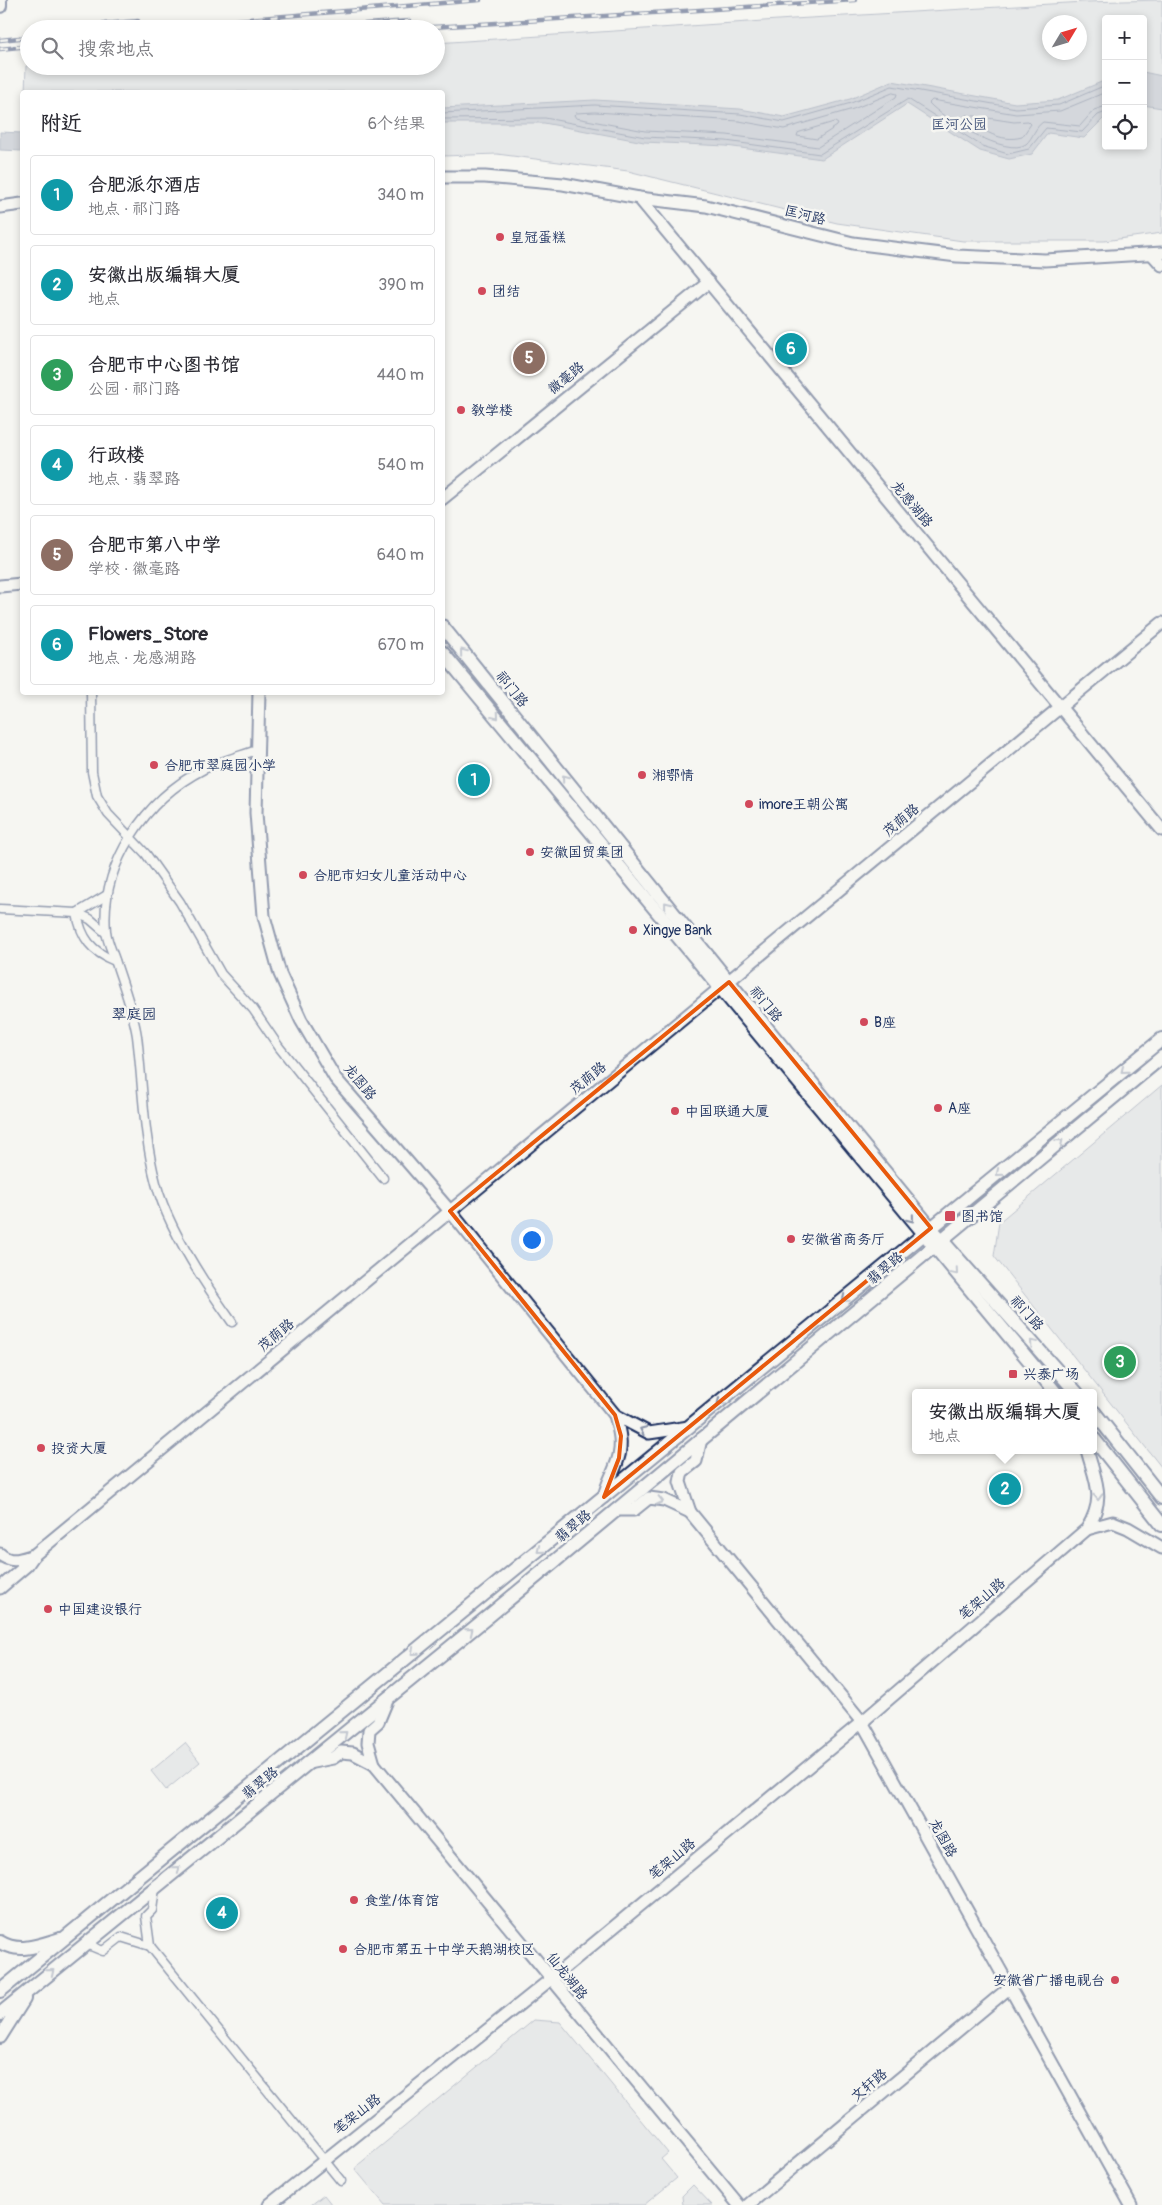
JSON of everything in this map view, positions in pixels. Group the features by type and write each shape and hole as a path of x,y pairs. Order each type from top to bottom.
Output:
{"main road":[{"path":"0,0 0,6"},
{"name":"祁门路","path":"445,630 725,985"},
{"name":"祁门路","path":"445,656 725,985 938,1243 1053,1389"},
{"name":"翡翠路","path":"0,1991 1162,1039"},
{"name":"翡翠路","path":"0,2014 388,1698 1162,1057"},
{"name":"祁门路","path":"938,1243 1073,1389"},
{"path":"1097,1416 1162,1498"},
{"path":"1097,1443 1162,1525"},
{"path":"0,1942 7,1947 31,1948 67,1937"},
{"path":"0,2037 31,1989"}],"street":[{"name":"匡河路","path":"445,176 485,177 563,184 639,198 706,206 853,243 957,256 1045,260 1158,254"},
{"name":"龙感湖路","path":"639,198 1162,830"},
{"path":"0,206 20,204"},
{"path":"1158,254 1162,265"},
{"name":"徽毫路","path":"445,497 709,282"},
{"path":"0,586 20,584"},
{"name":"茂荫路","path":"0,1588 27,1565 34,1555 1162,623"},
{"path":"91,695 92,772 97,796 108,814 146,854 180,902 221,974 254,1009 269,1034 383,1178"},
{"name":"龙图路","path":"259,695 256,813 264,916 280,974 301,1020 335,1078 450,1211 615,1415"},
{"path":"232,1322 206,1286 171,1219 156,1184 146,1135 137,1035 130,1002 106,933 107,895 114,866 131,838 161,798 204,769 257,750"},
{"path":"77,913 107,895"},
{"path":"0,909 77,913 90,919 106,933"},
{"path":"77,913 79,925 89,945 102,956 115,961"},
{"path":"615,1415 649,1433 668,1432 690,1426"},
{"path":"604,1497 608,1480 619,1458 621,1436 615,1415"},
{"path":"690,1512 680,1482 682,1472 696,1461 701,1439"},
{"path":"1087,1529 1099,1505 1098,1489 1088,1454"},
{"path":"616,1510 634,1510 650,1498 664,1500 690,1512"},
{"name":"龙图路","path":"690,1512 862,1722 1132,2205"},
{"path":"1087,1529 1113,1522 1128,1528 1162,1548"},
{"name":"笔架山路","path":"269,2205 551,1979 862,1722 1087,1529"},
{"path":"0,1554 5,1559 15,1561 34,1555"},
{"path":"374,1764 368,1744 370,1730 378,1722 388,1698"},
{"path":"308,1763 334,1758 341,1752 353,1753 374,1764"},
{"name":"仙龙湖路","path":"374,1764 739,2205"},
{"path":"155,1887 152,1910 146,1916 150,1946 341,2181"},
{"path":"86,1944 103,1952 121,1937 150,1946"},
{"name":"文轩路","path":"748,2205 1009,1988"}],"highlighted area":[{"path":"729,982 931,1228 604,1497 619,1458 621,1436 615,1415 450,1211"}],"green space":[{"name":"匡河公园","path":"1162,0 1162,233 1104,241 963,241 837,223 628,171 497,154 445,156 445,90 25,90 26,75 445,75 445,42 793,19 1085,2"},
{"path":"1162,1085 1162,1468 994,1256 999,1222"},
{"path":"185,1743 200,1762 166,1790 151,1771"},
{"path":"534,2020 560,2022 668,2153 661,2159 677,2178 644,2205 385,2205 355,2169 358,2165"},
{"path":"693,2185 712,2205 683,2205 682,2196"},
{"path":"324,2195 332,2205 311,2205"}],"water":[{"path":"1147,73 1162,76 1162,108 1147,106"},
{"path":"892,81 1015,103 1058,100 1102,82 1102,120 1084,138 1048,133 1032,154 1009,159 980,151 907,104 822,159 726,146 644,142 544,123 445,123 445,108 595,100 740,109 784,117 850,99"},
{"path":"0,132 20,133 20,151 0,150"}],"railway":[{"path":"237,20 480,0"},
{"path":"445,26 855,0"},
{"path":"0,40 20,38"},
{"path":"0,49 20,47"}],"place":[{"name":"皇冠蛋糕","path":"500,237"},
{"name":"团结","path":"482,291"},
{"name":"Flowers_Store","path":"791,349"},
{"name":"合肥市第八中学","path":"529,358"},
{"name":"教学楼","path":"461,410"},
{"name":"合肥市翠庭园小学","path":"154,765"},
{"name":"湘鄂情","path":"642,775"},
{"name":"合肥派尔酒店","path":"474,780"},
{"name":"imore王朝公寓","path":"749,804"},
{"name":"安徽国贸集团","path":"530,852"},
{"name":"合肥市妇女儿童活动中心","path":"303,875"},
{"name":"Xingye Bank","path":"633,930"},
{"name":"B座","path":"864,1022"},
{"name":"A座","path":"938,1108"},
{"name":"中国联通大厦","path":"675,1111"},
{"name":"图书馆","path":"950,1216"},
{"name":"安徽省商务厅","path":"791,1239"},
{"name":"合肥市中心图书馆","path":"1120,1362"},
{"name":"兴泰广场","path":"1013,1374"},
{"name":"投资大厦","path":"41,1448"},
{"name":"安徽出版编辑大厦","path":"1005,1489"},
{"name":"中国建设银行","path":"48,1609"},
{"name":"食堂/体育馆","path":"354,1900"},
{"name":"行政楼","path":"222,1913"},
{"name":"合肥市第五十中学天鹅湖校区","path":"343,1949"},
{"name":"安徽省广播电视台","path":"1115,1980"}],"district":[{"name":"翠庭园","path":"134,1014"}]}
